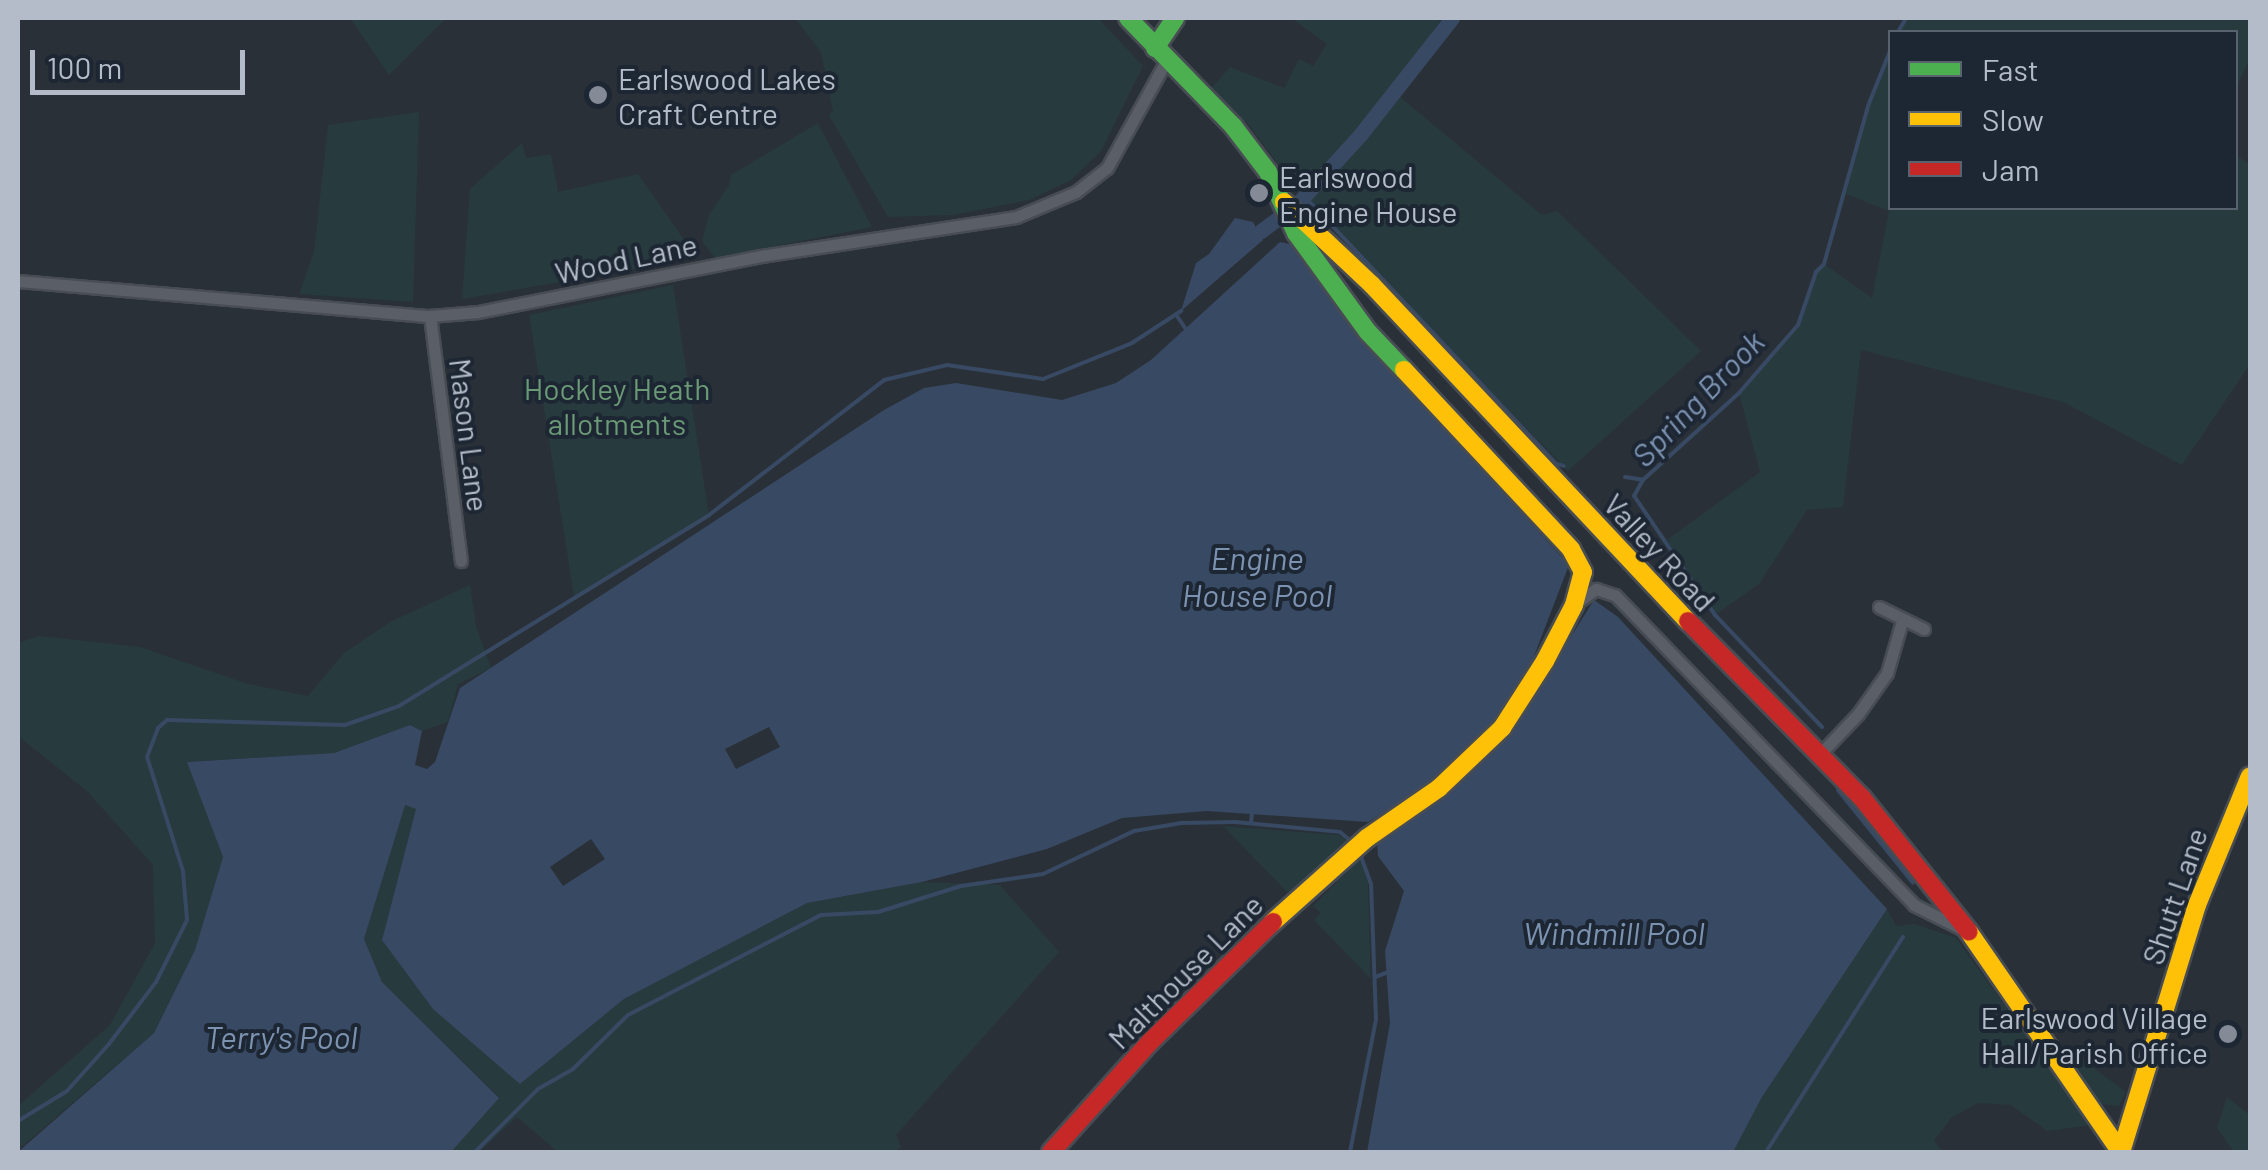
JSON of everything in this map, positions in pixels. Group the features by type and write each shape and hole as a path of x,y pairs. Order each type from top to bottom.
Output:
{"street":[{"name":"Valley Road","path":"1128,18 1233,126 1268,172 1284,201 1372,286 1741,677 1820,754 1908,853 2121,1152"},
{"path":"1160,55 1175,18"},
{"name":"Wood Lane","path":"18,281 430,316 478,312 760,256 1040,210 1076,192 1106,168 1160,55"},
{"path":"1284,201 1296,233 1368,332 1571,549 1584,572 1574,605"},
{"name":"Mason Lane","path":"430,316 460,561"},
{"path":"1574,605 1596,589 1615,596 1914,906 1966,932"},
{"name":"Malthouse Lane","path":"1052,1152 1150,1042 1351,852 1439,788 1502,728 1574,605"},
{"path":"1879,607 1924,628"},
{"path":"1820,754 1858,714 1887,673 1902,621"},
{"name":"Shutt Lane","path":"2121,1152 2197,905 2250,776"}],"green space":[{"path":"350,18 446,18 389,75"},
{"path":"795,18 1098,18 1143,66 1101,151 1071,180 1029,200 954,215 888,217 829,115 833,111 821,52"},
{"path":"1291,18 1442,18 1393,91 1542,215 1557,211 1701,351 1568,471 1303,198 1249,125 1209,91 1230,67 1284,88 1299,59 1313,66 1327,44"},
{"path":"1906,18 2250,18 2250,58 2238,84 2238,30 1899,30"},
{"path":"1888,56 1888,210 2238,210 2238,157 2250,164 2250,364 2182,465 2063,402 1861,350 1843,507 1807,510 1759,584 1715,615 1667,540 1760,472 1739,393 1798,325 1816,272 1824,264 1872,298 1889,211 1846,194 1868,106"},
{"path":"419,112 413,302 299,294 314,252 328,125"},
{"path":"818,123 872,227 715,258 702,241 709,215 729,185 731,175"},
{"path":"522,143 526,158 551,154 558,192 638,174 687,244 681,261 462,299 470,189"},
{"name":"Hockley Heath allotments","path":"673,285 709,515 574,596 529,315"},
{"path":"470,585 476,626 491,668 458,684 448,722 422,731 410,725 334,753 188,762 223,857 195,950 154,1033 18,1150 18,1106 110,1025 155,943 153,865 88,792 18,736 18,643 39,636 140,647 248,684 308,696 344,653 390,622"},
{"path":"404,805 416,809 382,940 520,1084 624,999 806,903 922,882 1000,885 1059,952 896,1135 901,1147 895,1152 558,1152 517,1117 479,1152 451,1152 499,1097 382,982 364,939"},
{"path":"1223,826 1339,835 1349,842 1290,895"},
{"path":"1361,858 1368,884 1371,979 1314,920 1321,913 1313,906"},
{"path":"1887,909 1896,926 1914,924 1956,938 2091,1125 2047,1131 2011,1105 1978,1103 1951,1118 1934,1141 1944,1152 1733,1152 1762,1097"},
{"path":"2072,1052 2126,1092 2119,1106 2100,1104 2061,1057"},
{"path":"2227,1097 2250,1115 2250,1152 2234,1152 2217,1128"}],"water":[{"path":"1235,218 1253,222 1263,240 1181,311 1196,263 1209,254"},
{"name":"Engine House Pool","path":"1280,242 1294,245 1354,330 1569,565 1529,669 1487,729 1427,786 1368,822 1207,811 1122,818 1047,849 922,882 807,903 624,999 520,1084 433,1009 382,940 416,809 405,805 364,939 382,982 499,1098 451,1152 18,1152 154,1033 195,950 223,857 187,762 334,753 410,725 422,731 415,765 427,769 435,762 460,688 884,410 924,388 956,383 1062,400 1116,383 1151,360","holes":["769,727 780,747 736,769 725,749","591,839 605,859 563,886 550,867"]},
{"name":"Windmill Pool","path":"1594,600 1618,617 1887,909 1762,1097 1733,1152 1367,1152 1390,1023 1385,951 1404,891 1378,856 1377,841 1453,790 1517,722"}],"waterway":[{"path":"1299,202 1360,135 1452,18"},
{"name":"Spring Brook","path":"1899,30 1906,18"},
{"name":"Spring Brook","path":"1822,727 1715,615 1634,496 1643,480 1739,393 1798,325 1816,272 1824,264 1868,106 1888,56"},
{"path":"1305,197 1557,464 1564,466"},
{"path":"1270,201 1278,218"},
{"path":"1261,231 1281,216"},
{"path":"18,1121 67,1091 109,1044 156,982 187,920 183,871 147,757 158,728 167,720 345,725 399,706 709,515 884,380 947,365 1043,379 1132,343 1181,311"},
{"path":"1177,316 1185,328"},
{"path":"1625,477 1643,480"},
{"path":"1838,790 1913,883"},
{"path":"1251,823 1252,813"},
{"path":"475,1152 538,1089 573,1069 628,1015 821,915 878,912 961,886 1043,874 1134,831 1181,823 1235,822 1340,832 1352,842"},
{"path":"1350,1152 1376,1019 1371,884 1360,854"},
{"path":"1766,1152 1903,937"},
{"path":"1375,977 1386,973"}],"traffic: fast":[{"path":"1128,18 1233,126 1268,172 1296,233 1368,332 1404,370"},
{"path":"1155,48 1175,18"}],"traffic: slow":[{"path":"1284,202 1372,285 1688,621"},
{"path":"1273,922 1367,838 1439,788 1502,728 1545,661 1574,605 1583,572 1571,549 1404,370"},
{"path":"2121,1152 2197,905 2250,776"},
{"path":"1969,932 2121,1152"}],"traffic: jam":[{"path":"1688,621 1862,798 1969,932"},
{"path":"1051,1152 1150,1042 1273,922"}],"place":[{"name":"Earlswood Lakes Craft Centre","path":"598,95"},
{"name":"Earlswood Engine House","path":"1259,193"},
{"name":"Earlswood Village Hall/Parish Office","path":"2228,1034"}],"water label":[{"name":"Terry's Pool","path":"281,1036"}]}
